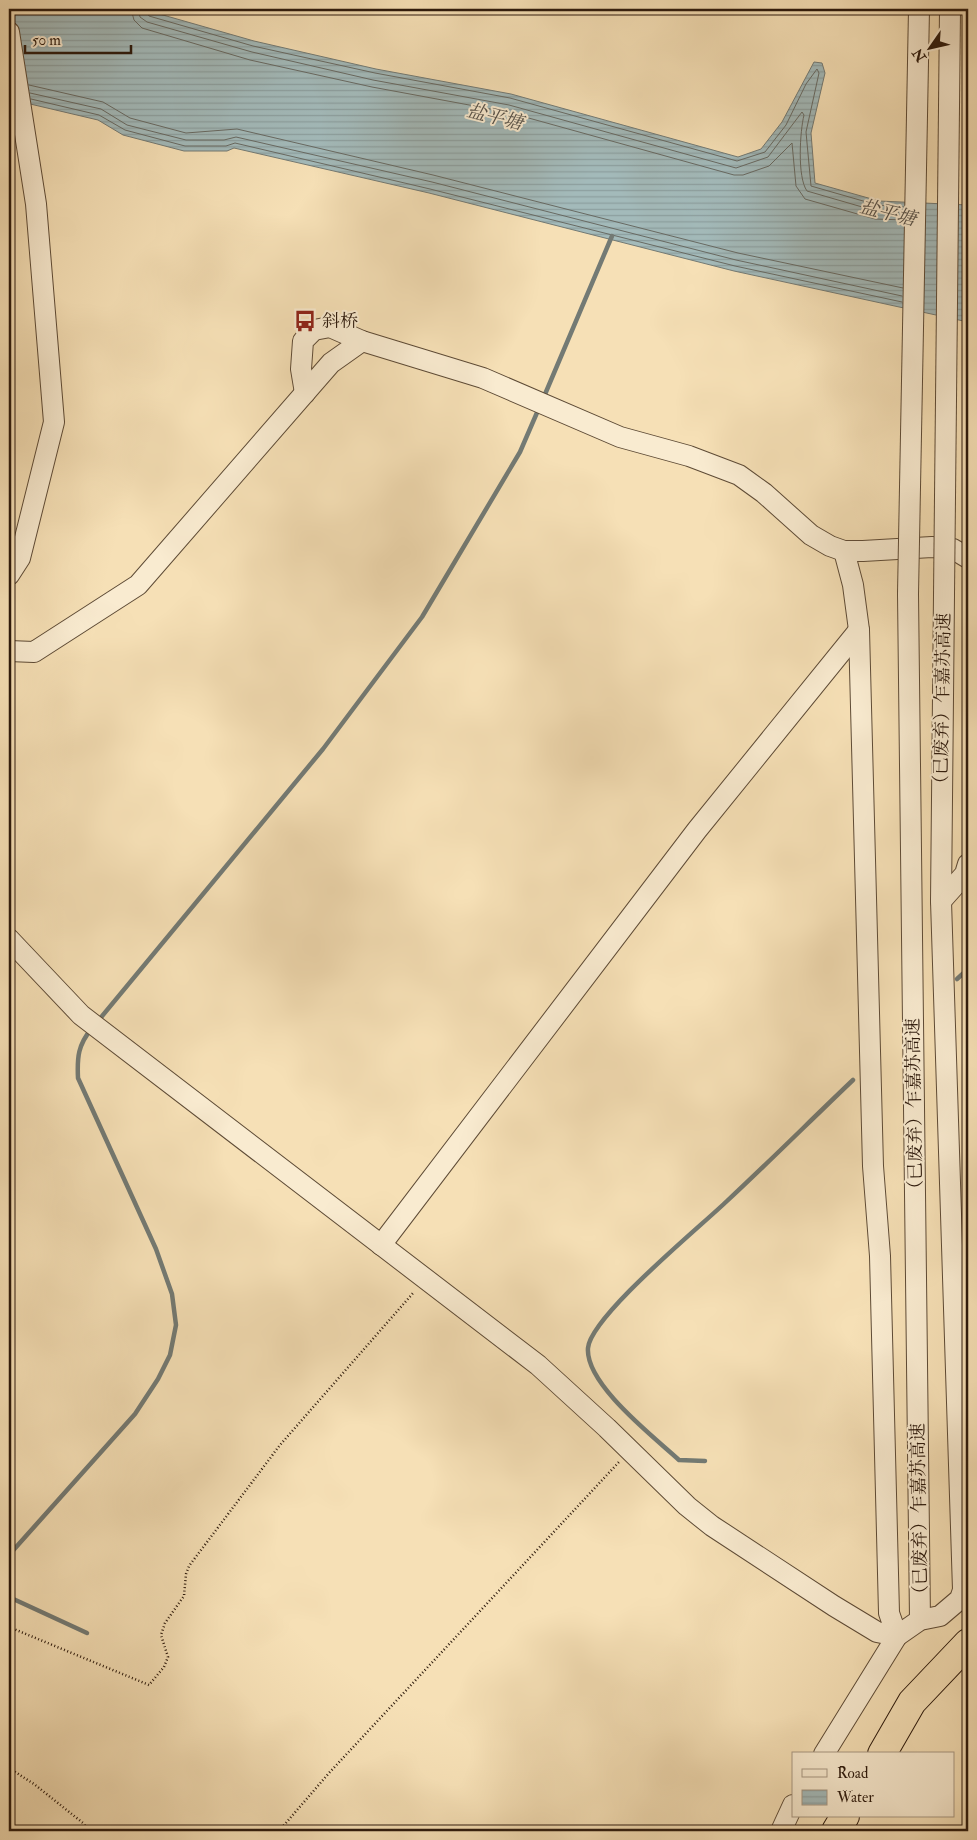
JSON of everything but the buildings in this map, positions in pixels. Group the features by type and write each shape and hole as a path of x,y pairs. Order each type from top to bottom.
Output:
{"highway":[{"path":"883,1752 912,1702 968,1642"},
{"path":"836,1831 844,1818"}],"street":[{"name":"（已废弃）乍嘉苏高速","path":"919,9 908,594 920,1620 940,1616 960,1599 963,1590 965,1562 941,901 950,9"},
{"path":"9,32 36,204 54,422 20,558 9,575"},
{"path":"305,393 301,369 303,341 314,330 330,327 362,341 482,378 620,437 689,456 739,475 764,493 811,535 844,551 932,547 966,550"},
{"path":"9,651 34,652 138,585 331,363 362,341"},
{"path":"844,551 854,585 859,630 873,1166 880,1256 889,1613 897,1636"},
{"path":"381,1245 697,830 859,630"},
{"path":"941,901 965,874 968,864"},
{"path":"9,939 81,1016 111,1037 538,1365 687,1506 712,1526 877,1632 897,1636"},
{"path":"825,1752 897,1636 920,1620"},
{"path":"781,1831 792,1807"}],"path":[{"path":"9,1627 149,1685 164,1667 168,1657 161,1635 165,1623 184,1596 186,1574 189,1566 280,1446 426,1279"},
{"path":"279,1831 329,1773 630,1450"},
{"path":"9,1768 34,1784 83,1823 89,1831"}],"water":[{"name":"盐平塘","path":"9,9 142,9 254,41 376,69 511,94 738,157 761,149 782,122 814,62 822,63 825,73 811,133 815,183 879,201 968,205 968,322 734,271 429,193 234,148 227,151 184,151 123,135 98,120 9,99"}],"waterway":[{"path":"543,399 612,236"},
{"path":"98,1021 323,749 422,617 520,452 539,408"},
{"path":"957,979 968,969"},
{"path":"9,1555 135,1414 158,1379 170,1355 176,1325 172,1294 156,1249 78,1078 79,1052 92,1028"},
{"path":"705,1461 679,1460 638,1424 597,1377 590,1362 588,1348 594,1334 607,1315 626,1294 743,1186 853,1080"},
{"path":"9,1597 87,1633"}],"place":[{"name":"斜桥","path":"305,321"}]}
